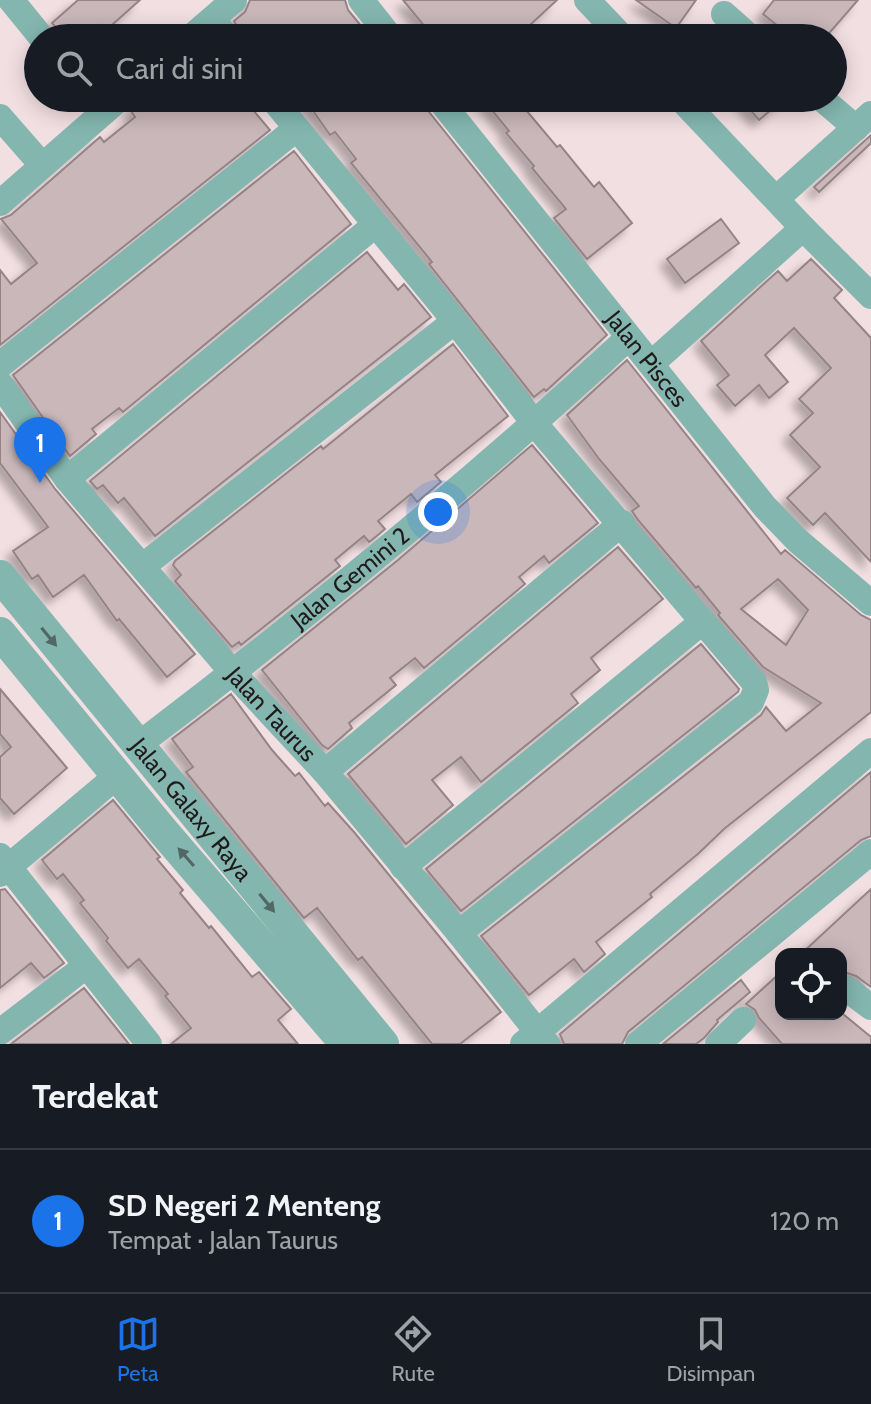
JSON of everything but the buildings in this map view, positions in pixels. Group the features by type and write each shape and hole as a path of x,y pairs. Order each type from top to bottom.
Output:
{"street":[{"path":"11,0 31,24"},
{"path":"222,24 234,0"},
{"path":"361,0 380,24"},
{"path":"587,0 610,24"},
{"path":"724,14 735,24"},
{"path":"0,203 95,112"},
{"path":"283,112 455,321 535,424 754,682 756,690 751,702 459,933"},
{"name":"Jalan Pisces","path":"449,112 765,507 798,541 871,603"},
{"path":"693,112 871,296"},
{"path":"0,117 42,165"},
{"path":"776,199 863,121"},
{"path":"0,365 296,129"},
{"path":"67,479 375,225"},
{"path":"651,364 803,228"},
{"path":"143,566 455,321"},
{"name":"Jalan Gemini 2","path":"138,745 233,673 535,424 628,338"},
{"name":"Jalan Taurus","path":"0,384 67,479 233,673 325,772 459,933 535,1040"},
{"path":"325,772 622,523"},
{"name":"Jalan Galaxy Raya","path":"0,576 383,1044"},
{"path":"403,867 702,622"},
{"name":"Jalan Galaxy Raya","path":"0,633 346,1044"},
{"path":"535,1040 871,751"},
{"path":"118,775 3,865 149,1044"},
{"path":"638,1044 871,852"},
{"path":"0,1032 86,966"},
{"path":"847,989 871,1007"},
{"path":"718,1044 743,1020"}],"place":[{"name":"SD Negeri 2 Menteng","path":"40,483"}]}
